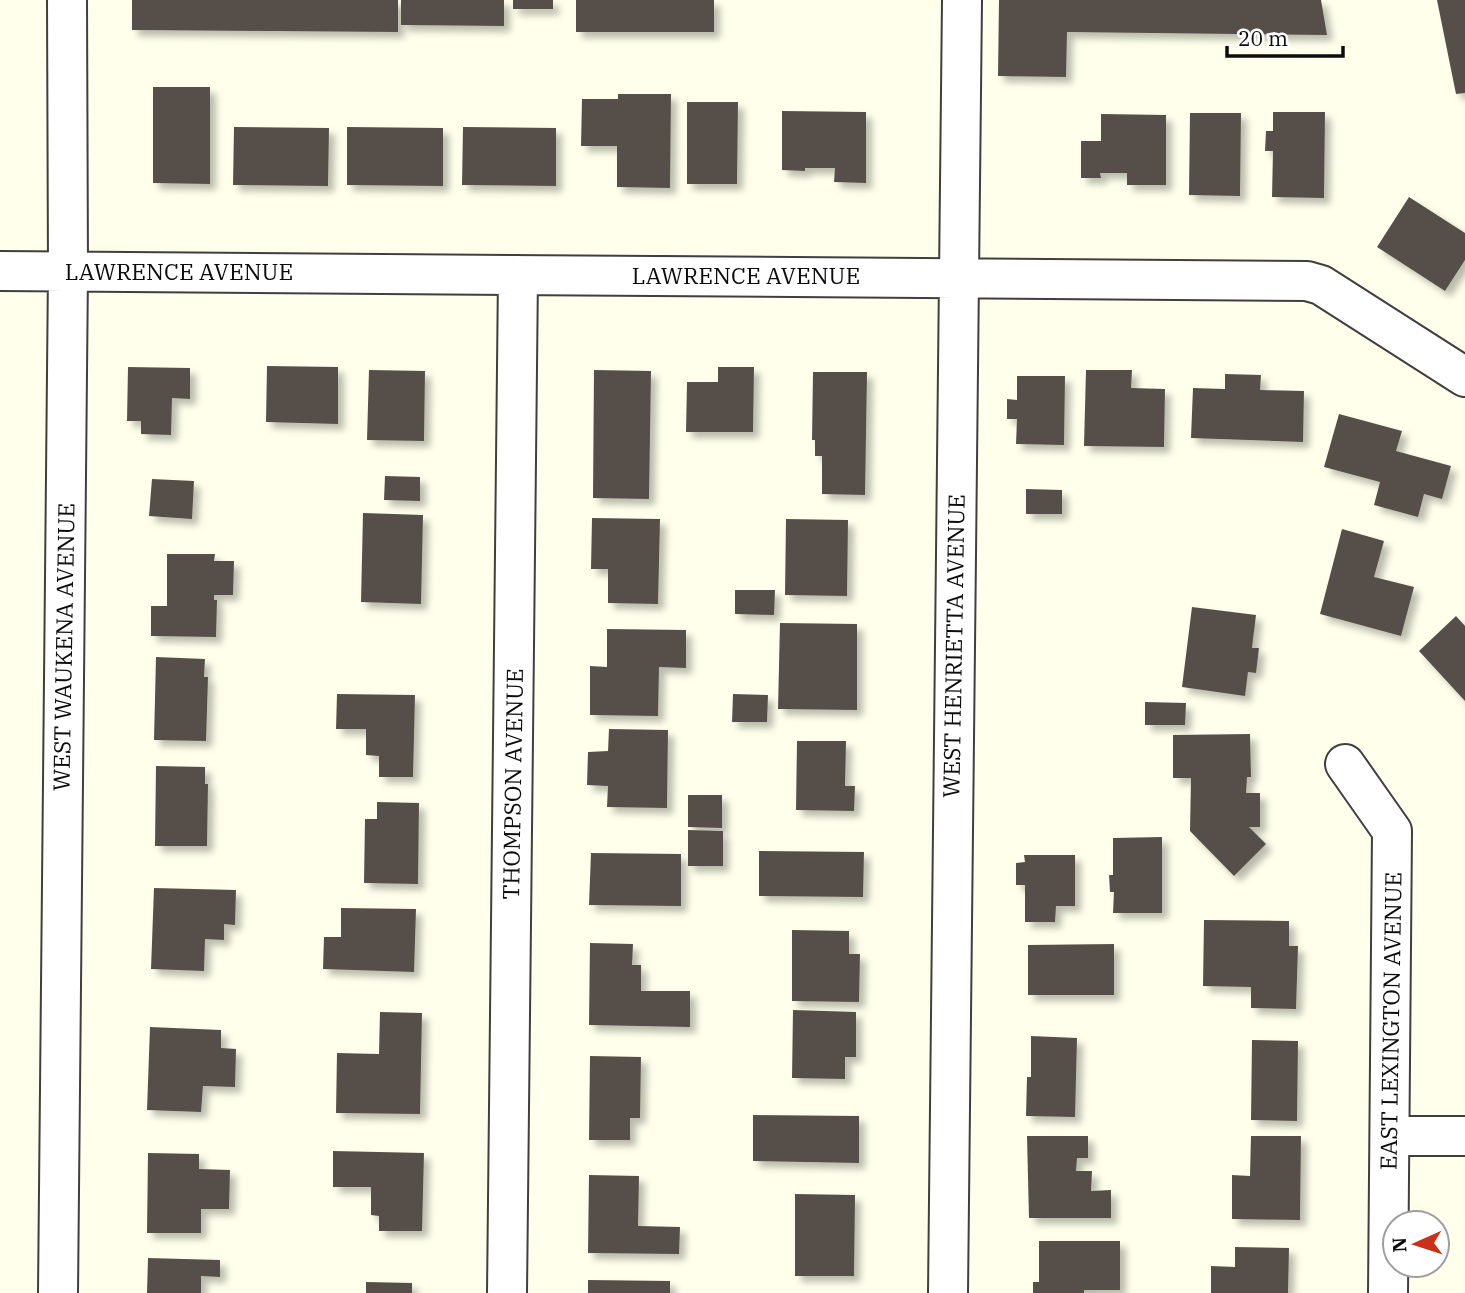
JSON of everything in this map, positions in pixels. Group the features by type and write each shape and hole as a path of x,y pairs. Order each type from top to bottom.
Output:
{"street":[{"name":"WEST WAUKENA AVENUE","path":"58,1293 68,271 67,0"},
{"name":"WEST HENRIETTA AVENUE","path":"948,1293 962,0"},
{"name":"LAWRENCE AVENUE","path":"0,271 1307,281 1321,285 1465,377"},
{"name":"THOMPSON AVENUE","path":"507,1293 518,275"},
{"name":"EAST LEXINGTON AVENUE","path":"1345,764 1392,831 1388,1293"},
{"path":"1390,1136 1465,1136"}],"building":[{"path":"132,0 398,0 398,32 132,30"},
{"path":"401,0 504,0 504,26 401,25"},
{"path":"513,0 553,0 553,9 513,9"},
{"path":"576,0 714,0 714,32 576,32"},
{"path":"999,0 1321,0 1327,35 1067,32 1066,77 998,76"},
{"path":"1437,0 1465,0 1465,93 1456,94"},
{"path":"153,87 210,87 210,184 153,183"},
{"path":"618,94 671,94 670,188 617,187 617,146 581,146 582,99 618,99"},
{"path":"687,102 738,102 737,184 687,184"},
{"path":"782,111 866,112 866,183 834,182 835,168 782,170"},
{"path":"1273,112 1325,112 1324,198 1272,197 1273,151 1265,151 1266,131 1273,131"},
{"path":"1190,113 1241,113 1240,196 1189,195"},
{"path":"1101,114 1166,115 1166,185 1127,185 1127,173 1100,173 1101,178 1081,178 1081,141 1101,141"},
{"path":"234,127 329,128 328,186 233,185"},
{"path":"347,127 443,128 443,186 347,185"},
{"path":"463,127 556,128 556,186 462,185"},
{"path":"1409,197 1465,233 1465,260 1445,291 1377,247"},
{"path":"267,366 338,367 338,424 266,422"},
{"path":"128,367 190,368 190,399 172,398 171,435 141,434 141,421 127,421"},
{"path":"718,367 754,367 753,432 686,432 687,382 718,382"},
{"path":"369,370 425,371 424,441 367,440"},
{"path":"594,370 651,371 649,499 593,498"},
{"path":"1086,370 1132,370 1131,388 1165,389 1164,447 1084,446"},
{"path":"813,372 867,372 865,495 822,494 822,456 815,456 815,440 812,440"},
{"path":"1225,374 1261,375 1260,390 1304,391 1303,442 1191,438 1193,388 1225,389"},
{"path":"1017,376 1065,376 1064,445 1016,444 1017,419 1007,419 1007,399 1017,400"},
{"path":"1339,414 1402,431 1396,451 1451,466 1442,499 1424,494 1418,517 1374,505 1380,482 1324,467"},
{"path":"385,476 420,477 420,501 384,500"},
{"path":"152,479 194,481 192,519 149,516"},
{"path":"1026,489 1062,490 1062,514 1026,514"},
{"path":"363,513 423,515 421,604 361,602"},
{"path":"592,518 660,519 658,604 608,603 608,569 591,569"},
{"path":"786,519 848,520 847,596 785,595"},
{"path":"1342,529 1384,541 1374,577 1414,587 1401,636 1320,614"},
{"path":"167,554 215,554 214,561 234,561 233,595 214,595 214,600 217,600 216,637 151,636 151,606 167,606"},
{"path":"735,590 775,590 774,615 735,614"},
{"path":"1192,607 1256,615 1252,648 1259,648 1256,673 1248,672 1245,696 1182,687"},
{"path":"1456,616 1465,626 1465,701 1419,651"},
{"path":"780,623 857,624 857,710 778,709"},
{"path":"607,629 686,630 686,668 659,667 658,716 590,715 590,666 607,667"},
{"path":"156,657 205,659 204,677 208,677 206,741 154,740"},
{"path":"337,694 415,695 413,777 379,777 379,756 366,755 366,729 336,729"},
{"path":"733,694 768,695 767,722 732,722"},
{"path":"1145,702 1186,703 1185,725 1145,725"},
{"path":"609,729 668,730 667,808 607,807 608,786 587,785 588,752 608,751"},
{"path":"1250,734 1251,777 1247,777 1246,793 1260,793 1260,827 1249,827 1266,844 1234,876 1190,831 1191,778 1173,778 1173,735"},
{"path":"797,741 846,741 845,786 855,786 854,811 796,810"},
{"path":"156,766 205,767 205,784 208,784 207,846 155,846"},
{"path":"688,795 722,795 722,828 688,827"},
{"path":"377,802 419,803 418,884 364,883 365,819 377,819"},
{"path":"688,830 723,831 723,866 688,866"},
{"path":"1162,837 1162,913 1113,913 1114,892 1110,892 1109,875 1113,875 1113,838"},
{"path":"759,851 864,852 863,897 759,896"},
{"path":"591,853 681,854 681,906 589,905"},
{"path":"1024,855 1075,855 1075,906 1056,906 1055,922 1025,922 1025,885 1016,885 1016,863 1025,862"},
{"path":"154,888 236,890 235,925 224,924 224,940 205,939 204,971 151,969"},
{"path":"341,908 416,909 414,972 323,969 324,937 341,937"},
{"path":"1204,920 1289,921 1289,946 1298,946 1296,1009 1251,1008 1251,987 1203,986"},
{"path":"792,930 849,931 849,954 860,954 859,1002 792,1001"},
{"path":"590,943 633,944 632,965 641,965 641,991 690,991 690,1027 589,1025"},
{"path":"1114,944 1114,995 1028,995 1028,945"},
{"path":"793,1010 856,1012 856,1057 845,1057 845,1079 792,1078"},
{"path":"380,1012 422,1013 420,1114 336,1113 337,1053 379,1054"},
{"path":"150,1027 221,1030 221,1048 236,1049 235,1087 203,1086 201,1112 147,1110"},
{"path":"1031,1036 1077,1038 1075,1117 1026,1116 1027,1077 1031,1077"},
{"path":"1252,1040 1298,1041 1297,1121 1251,1120"},
{"path":"590,1056 641,1057 640,1118 630,1118 630,1140 589,1140"},
{"path":"753,1115 859,1116 859,1163 753,1161"},
{"path":"1027,1136 1088,1136 1088,1158 1077,1158 1076,1171 1092,1171 1091,1191 1111,1190 1111,1218 1029,1218"},
{"path":"1251,1136 1301,1136 1300,1220 1232,1219 1232,1175 1250,1176"},
{"path":"333,1151 424,1153 422,1231 379,1231 379,1216 371,1215 371,1187 333,1187"},
{"path":"148,1153 199,1154 199,1169 230,1170 229,1209 201,1209 201,1233 147,1233"},
{"path":"589,1175 639,1176 638,1226 680,1227 679,1254 588,1253"},
{"path":"795,1194 855,1195 854,1276 795,1276"},
{"path":"1039,1241 1120,1241 1120,1290 1033,1293 1033,1282 1039,1282"},
{"path":"1235,1247 1289,1248 1288,1293 1211,1293 1211,1266 1235,1267"},
{"path":"148,1258 220,1260 220,1277 201,1276 201,1293 147,1293"},
{"path":"588,1280 670,1281 670,1293 588,1293"},
{"path":"366,1282 412,1283 412,1293 366,1293"}]}
